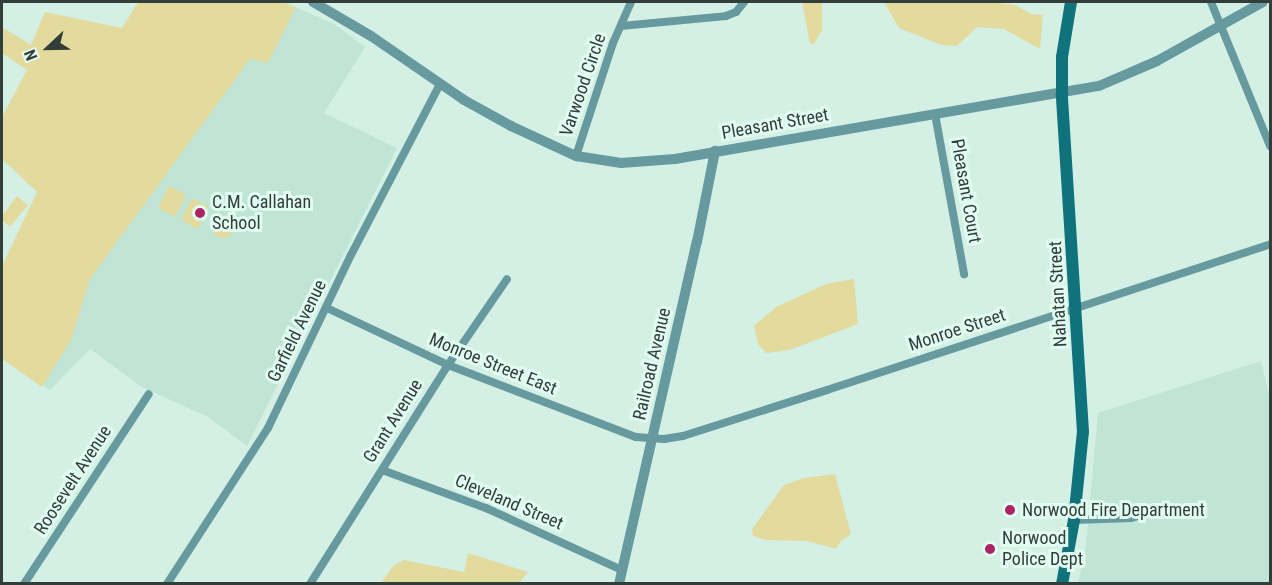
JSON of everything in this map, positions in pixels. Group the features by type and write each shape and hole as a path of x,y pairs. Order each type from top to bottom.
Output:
{"main road":[{"name":"Nahatan Street","path":"1062,584 1074,520 1083,432 1062,94 1062,57 1071,2"}],"street":[{"name":"Pleasant Street","path":"313,2 371,36 441,84 511,126 576,156 597,162 644,163 1062,94 1117,80 1263,2"},
{"name":"Varwood Circle","path":"576,156 631,2"},
{"name":"Varwood Circle","path":"621,26 726,16 736,12 744,2"},
{"path":"1210,2 1270,146"},
{"name":"Garfield Avenue","path":"167,584 268,428 441,84"},
{"name":"Pleasant Court","path":"935,114 964,274"},
{"name":"Railroad Avenue","path":"619,584 699,232 715,151"},
{"name":"Monroe Street","path":"652,440 683,435 738,418 1270,244"},
{"name":"Grant Avenue","path":"310,584 448,365 507,279"},
{"name":"Monroe Street East","path":"327,308 448,365 617,431 652,440"},
{"name":"Roosevelt Avenue","path":"24,584 149,394"},
{"name":"Cleveland Street","path":"382,470 486,508 622,570"},
{"path":"1074,520 1131,518 1164,509"}],"shaded area":[{"path":"138,2 279,2 296,7 268,63 250,59 90,279 71,340 42,387 2,359 2,266 37,192 2,159 2,117 27,70 2,53 2,27 31,45 45,12 122,28"},
{"name":"C.M. Callahan School","path":"144,2 284,2 334,24 365,47 324,113 397,148 247,446 208,417 142,387 90,349 50,390 2,355"},
{"path":"802,2 822,2 822,30 814,44 810,44"},
{"path":"884,2 991,2 1015,5 1031,14 1043,15 1040,49 1004,29 977,27 957,46 941,45 899,28"},
{"path":"169,186 186,195 175,217 158,208"},
{"path":"17,196 28,205 10,227 2,220 2,216"},
{"path":"192,198 209,207 198,229 181,220"},
{"path":"223,216 231,219 234,227 231,235 223,238 215,235 212,227 215,219"},
{"path":"854,279 858,324 790,350 766,353 758,344 754,326 776,307 826,284"},
{"path":"1261,361 1270,399 1270,583 1078,584 1086,545 1098,413"},
{"path":"835,474 851,534 841,541 836,549 807,541 766,540 753,536 752,529 784,485 804,478"},
{"path":"468,553 528,572 519,583 381,583 393,566 404,560 464,572"}],"place":[{"name":"C.M. Callahan School","path":"200,213"},
{"name":"Norwood Fire Department","path":"1010,510"},
{"name":"Norwood Police Dept","path":"990,549"}]}
